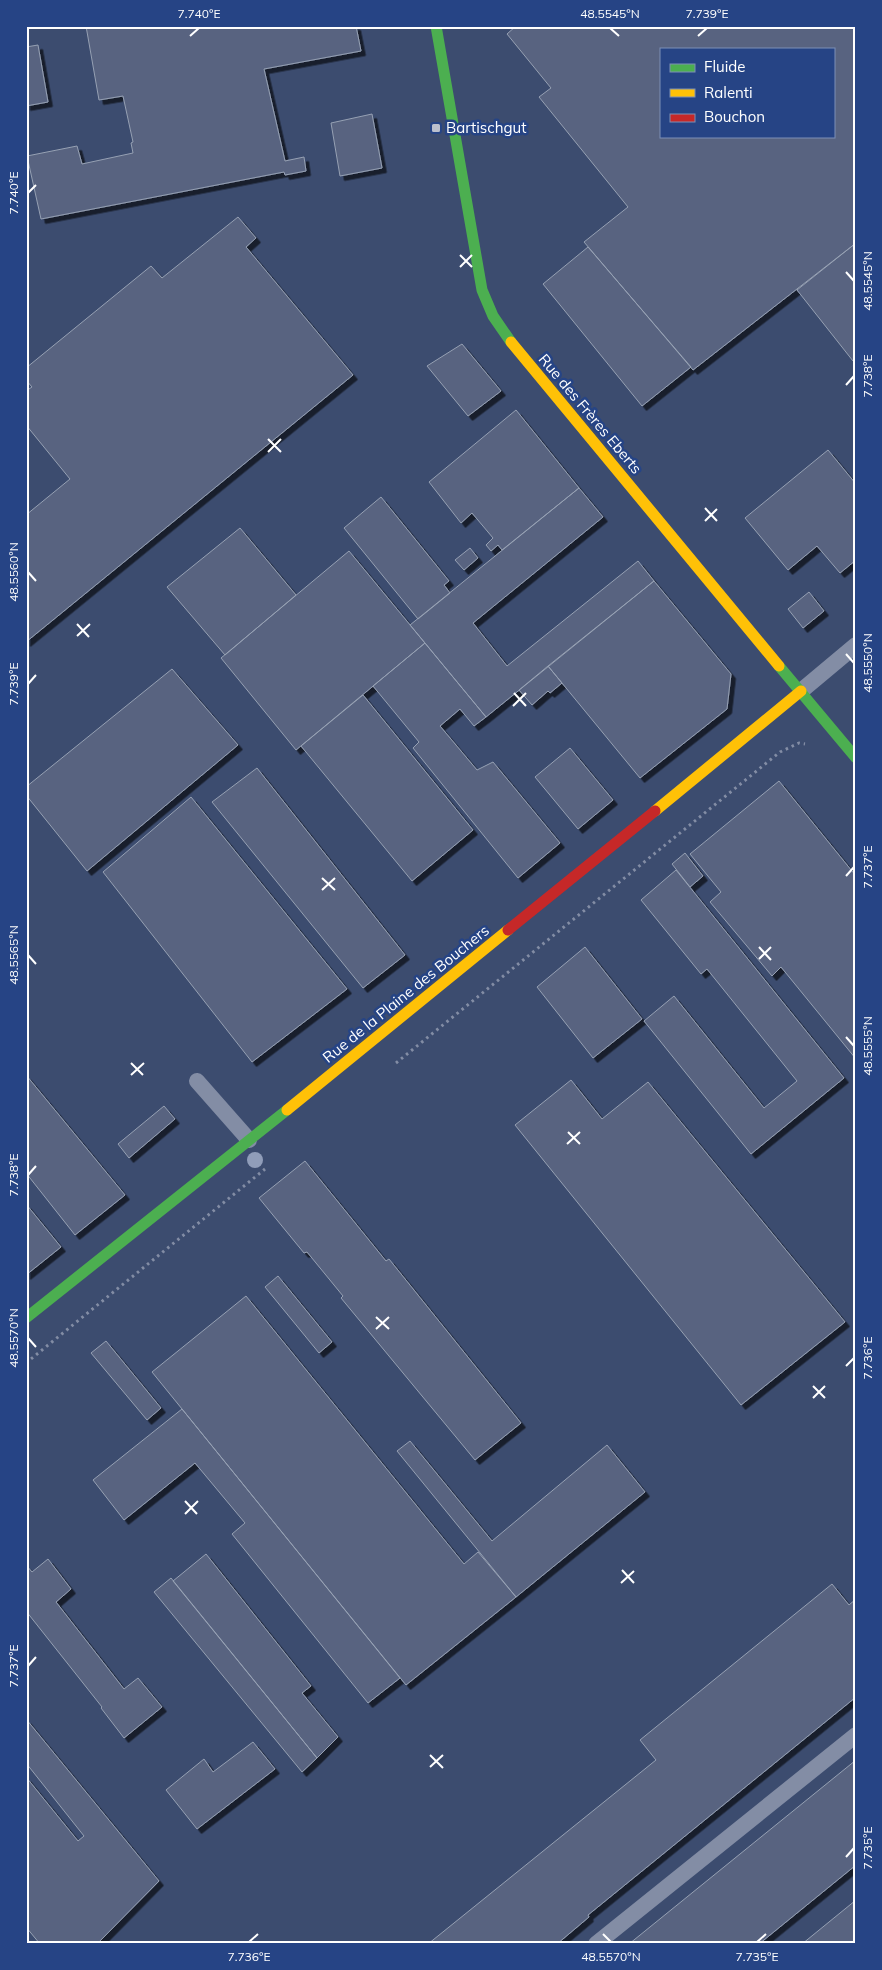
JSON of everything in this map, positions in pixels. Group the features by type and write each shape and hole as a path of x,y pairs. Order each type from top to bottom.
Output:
{"street":[{"name":"Rue des Frères Eberts","path":"436,26 482,290 493,316 514,346 856,758"},
{"name":"Rue de la Plaine des Bouchers","path":"26,1318 781,710 801,691"}],"lane":[{"path":"801,691 856,645"},
{"path":"197,1081 249,1140"},
{"path":"596,1944 856,1735"}],"path":[{"path":"396,1064 780,752 799,743 848,747"},
{"path":"26,1362 272,1163"}],"building":[{"path":"86,26 356,26 361,51 264,69 285,161 304,157 306,171 285,175 284,172 41,219 27,156 77,146 82,164 133,153 131,143 133,142 123,96 99,100"},
{"path":"516,26 856,26 856,243 693,370 584,242 628,207 539,97 551,88 507,34"},
{"path":"38,45 48,102 26,106 26,47"},
{"path":"372,114 382,168 340,176 331,123"},
{"path":"238,217 256,238 246,247 353,375 26,642 26,515 70,479 26,425 26,391 32,387 26,380 26,368 151,266 162,278"},
{"path":"856,243 856,359 853,361 797,290"},
{"path":"588,247 691,367 642,406 543,284"},
{"path":"462,344 501,391 468,416 427,366"},
{"path":"516,410 579,488 502,550 498,545 491,551 486,545 493,538 472,513 461,523 429,482"},
{"path":"828,450 856,484 856,560 840,573 817,546 788,570 745,518"},
{"path":"579,488 603,517 473,623 507,666 638,561 654,581 486,717 410,625"},
{"path":"381,497 449,581 444,585 450,593 418,619 344,528"},
{"path":"240,528 296,595 225,655 167,587"},
{"path":"470,548 478,558 464,570 455,560"},
{"path":"349,551 425,643 296,750 221,658"},
{"path":"654,581 731,674 727,709 640,778 548,666"},
{"path":"809,592 824,611 803,628 788,609"},
{"path":"425,643 486,717 474,726 460,709 440,726 477,770 493,762 560,843 518,878 413,748 419,742 373,686"},
{"path":"548,666 562,683 550,693 548,691 532,705 519,690"},
{"path":"172,669 238,745 87,871 26,795 26,787"},
{"path":"363,695 473,830 412,881 301,746"},
{"path":"570,748 613,800 578,829 535,777"},
{"path":"257,768 405,955 363,988 212,802"},
{"path":"779,781 856,876 856,1059 781,967 772,976 710,902 721,892 690,854"},
{"path":"191,797 347,989 252,1062 103,872"},
{"path":"685,853 703,876 690,887 672,864"},
{"path":"676,870 844,1078 751,1154 644,1021 674,996 764,1108 797,1081 707,969 701,974 641,900"},
{"path":"585,947 642,1019 593,1058 537,987"},
{"path":"26,1075 125,1195 75,1235 26,1173"},
{"path":"571,1080 602,1119 648,1082 845,1322 741,1405 515,1125"},
{"path":"164,1106 175,1119 129,1158 118,1144"},
{"path":"305,1161 386,1261 389,1259 521,1423 475,1460 341,1298 343,1296 307,1252 304,1253 259,1198"},
{"path":"26,1204 61,1247 26,1275"},
{"path":"278,1276 332,1342 319,1353 265,1287"},
{"path":"246,1296 464,1564 478,1552 516,1597 406,1685 152,1372"},
{"path":"106,1341 161,1408 147,1420 91,1353"},
{"path":"182,1409 400,1678 368,1703 232,1534 245,1523 195,1463 124,1520 93,1480"},
{"path":"410,1441 492,1541 607,1445 645,1492 516,1597 397,1451"},
{"path":"206,1554 311,1686 302,1693 338,1737 317,1758 173,1581"},
{"path":"48,1559 71,1589 56,1602 124,1689 138,1678 162,1707 124,1738 102,1707 26,1611 26,1565 32,1572"},
{"path":"171,1578 317,1758 302,1772 154,1592"},
{"path":"832,1584 849,1605 856,1599 856,1697 588,1915 589,1917 557,1944 428,1944 656,1760 640,1740"},
{"path":"26,1719 159,1881 97,1944 40,1944 26,1927 26,1777 78,1841 84,1836 26,1763"},
{"path":"253,1742 275,1769 197,1829 166,1790 204,1759 213,1772"},
{"path":"856,1760 856,1865 759,1944 629,1944"},
{"path":"856,1900 856,1944 802,1944"}],"traffic: fast":[{"path":"436,26 482,290 493,316 511,342"},
{"path":"779,666 856,758"},
{"path":"26,1318 287,1110"}],"traffic: slow":[{"path":"511,342 779,666"},
{"path":"655,811 801,691"},
{"path":"287,1110 508,930"}],"traffic: jam":[{"path":"508,930 655,811"}],"place":[{"name":"Bartischgut","path":"436,128"}]}
